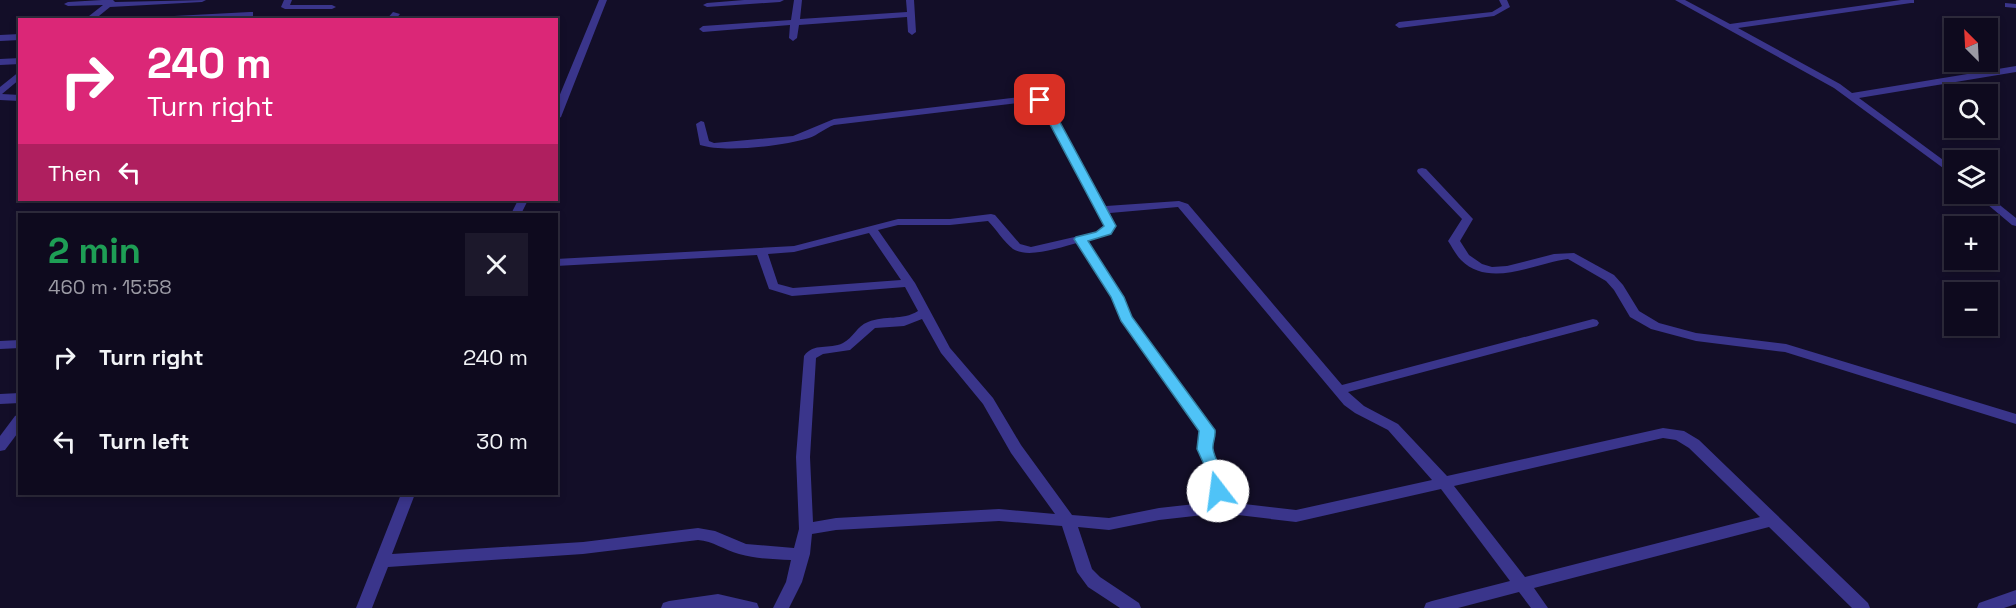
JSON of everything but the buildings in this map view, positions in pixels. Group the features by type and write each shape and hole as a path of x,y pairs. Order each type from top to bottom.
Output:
{"street":[{"path":"68,4 202,0"},
{"path":"288,0 285,7 332,7"},
{"path":"558,112 603,0"},
{"path":"707,5 780,0"},
{"path":"793,38 798,0"},
{"path":"910,0 912,32"},
{"path":"1399,26 1494,14 1506,7 1503,0"},
{"path":"1679,0 1820,75 1944,166"},
{"path":"1730,27 1911,1"},
{"path":"91,18 111,2"},
{"path":"187,18 250,14"},
{"path":"703,29 910,14"},
{"path":"0,38 18,37"},
{"path":"0,62 18,61"},
{"path":"1851,96 2016,69"},
{"path":"0,95 18,77"},
{"path":"0,95 18,98"},
{"path":"558,263 812,246 898,222 950,222 988,216 1016,246 1031,250 1107,231 1110,226 1050,115 1040,100 1036,98 834,122 794,138 714,146 702,140 701,124"},
{"path":"1422,171 1468,219 1454,241 1460,252 1475,264 1486,269 1509,271 1570,255 1610,278 1619,288 1634,315 1655,326 1696,337 1786,348 2016,419"},
{"path":"1103,210 1172,203 1184,207 1355,408 1388,422 1394,427 1445,484 1540,608"},
{"path":"1992,204 2016,223"},
{"path":"871,228 909,283 945,350 988,401 1016,449 1068,521 1085,572 1094,582 1133,608"},
{"path":"1080,239 1118,297 1126,318 1207,430 1205,449 1215,471 1221,507"},
{"path":"761,251 772,286 779,290 792,292 909,283"},
{"path":"782,608 794,582 806,529 803,457 810,356 822,350 848,346 864,328 873,324 913,321 924,312"},
{"path":"1339,390 1593,323"},
{"path":"0,345 18,344"},
{"path":"0,399 18,398"},
{"path":"0,446 18,422"},
{"path":"806,529 836,524 999,515 1109,524 1170,512 1221,507 1296,516 1663,433 1672,433 1694,444 1862,608"},
{"path":"364,608 408,495"},
{"path":"1432,608 1773,520"},
{"path":"381,561 583,548 698,534 713,534 747,550 802,554"},
{"path":"1984,608 2016,597"},
{"path":"669,608 718,601 751,608"}],"route":[{"path":"1040,100 1110,226 1100,235 1080,239 1118,297 1123,306 1123,314 1207,430 1205,449 1215,471 1218,491"}]}
